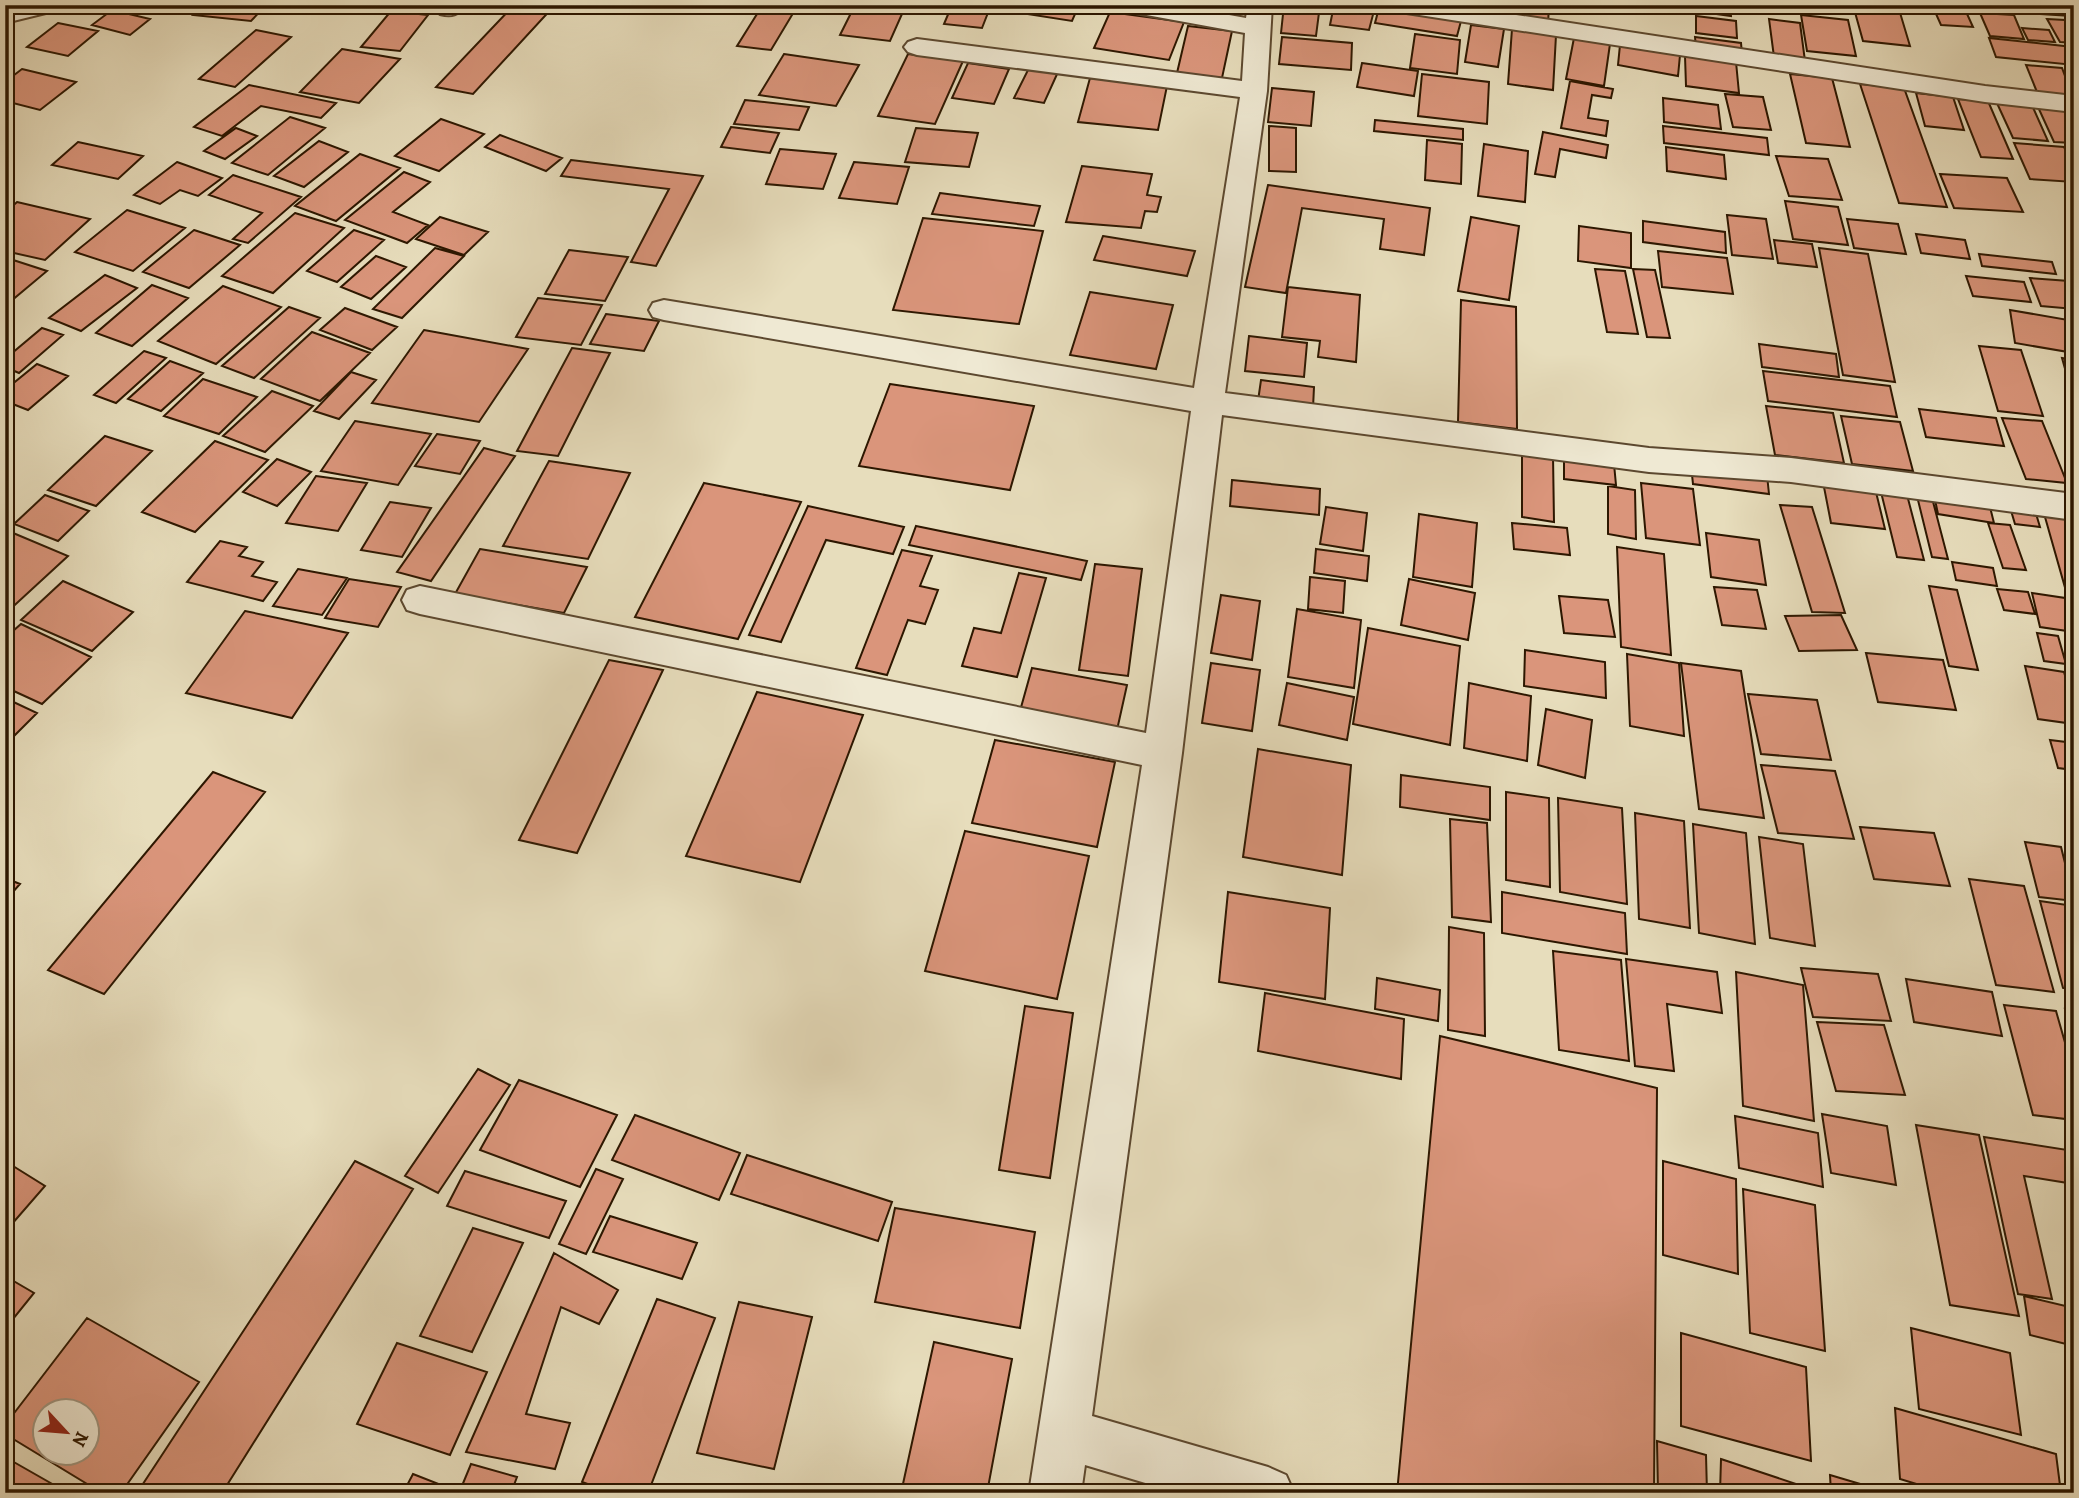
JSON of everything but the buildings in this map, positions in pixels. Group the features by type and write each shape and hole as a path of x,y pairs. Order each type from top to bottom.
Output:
{"street":[{"path":"5,16 49,5"},
{"path":"1055,1493 1163,753 1208,402 1254,91 1259,17 1130,5"},
{"path":"1400,5 1972,92 2074,104"},
{"path":"917,47 1254,91"},
{"path":"664,310 1208,402 1649,460 1791,470 2074,507"},
{"path":"420,600 1163,753"},
{"path":"1063,1433 1268,1493"}]}
